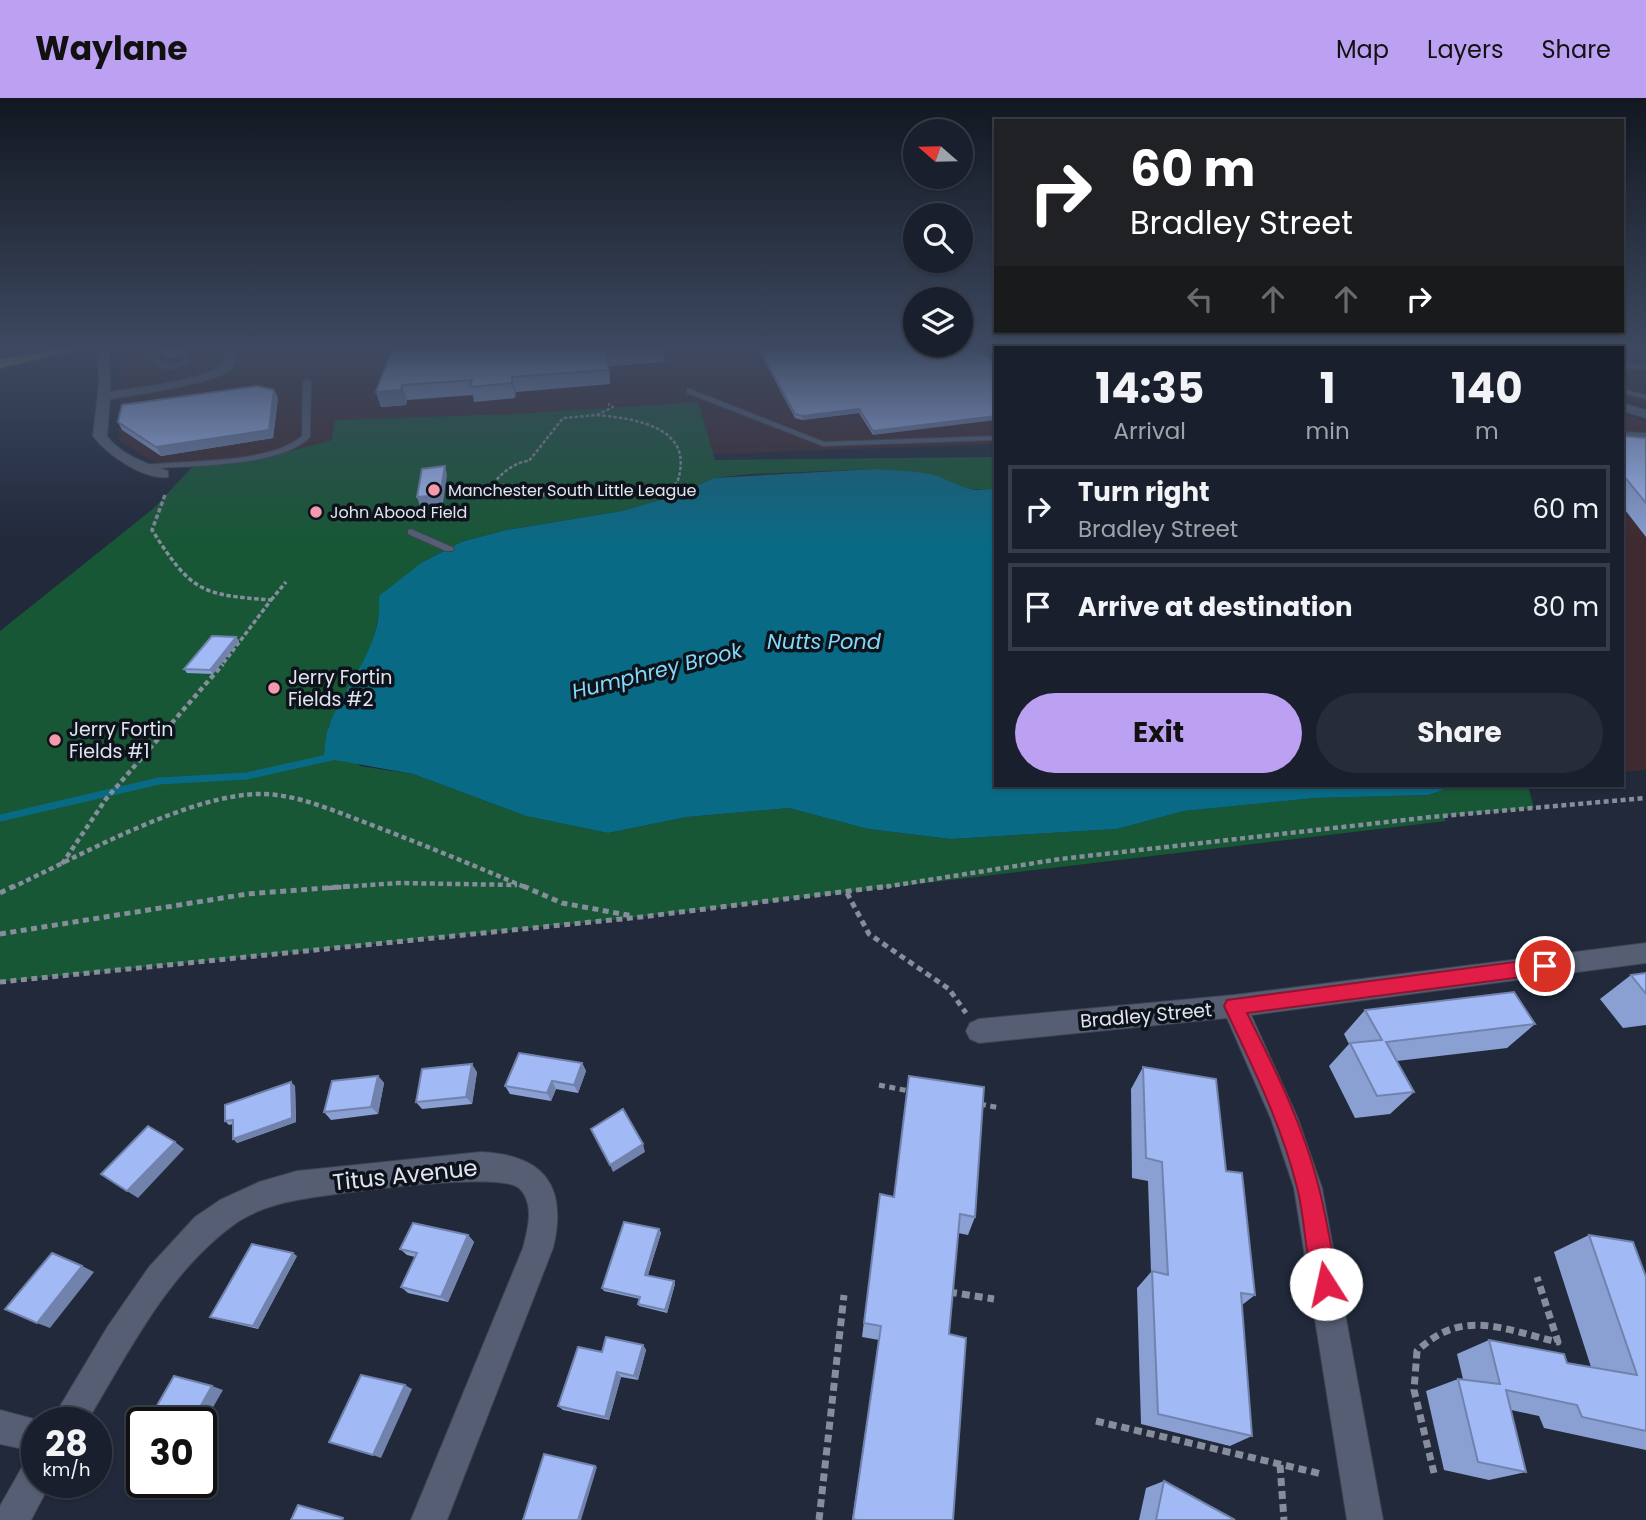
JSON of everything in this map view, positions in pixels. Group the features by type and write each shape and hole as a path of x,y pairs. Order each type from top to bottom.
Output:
{"street":[{"path":"101,413 99,431 103,442 145,467 163,474"},
{"name":"Bradley Street","path":"979,1031 1234,1006 1646,953"},
{"path":"1234,1006 1295,1143 1308,1188 1365,1520"},
{"name":"Titus Avenue","path":"77,1407 162,1275 194,1238 229,1210 267,1193 307,1185 478,1166 513,1171 529,1178 538,1191 543,1206 541,1238 429,1520"},
{"path":"0,1427 21,1432"},
{"path":"12,1520 24,1498"}],"lane":[{"path":"145,467 258,457 294,447 306,437 306,413"},
{"path":"748,413 823,444 994,438"},
{"path":"1624,434 1646,435"},
{"path":"411,532 449,549"}],"path":[{"path":"597,415 601,413"},
{"path":"504,496 494,484 496,479 510,472 522,461 529,461 563,418 597,415 632,418 662,430 683,456 684,468 677,483 663,489 575,497 512,493"},
{"path":"164,495 152,530 178,566 207,591 229,597 271,600"},
{"path":"62,864 106,799 215,674 286,582"},
{"path":"0,893 167,816 221,799 261,794 297,797 562,903 641,917"},
{"path":"0,982 641,917 847,893 1060,859 1431,817 1646,798"},
{"path":"0,934 247,894 398,883 523,886"},
{"path":"847,893 869,934 949,989 979,1031"},
{"path":"879,1085 920,1093"},
{"path":"973,1102 1000,1108"},
{"path":"1434,1473 1414,1390 1417,1351 1440,1330 1471,1323 1558,1342 1537,1277"},
{"path":"948,1292 994,1299"},
{"path":"819,1520 844,1295"},
{"path":"1096,1421 1322,1474"},
{"path":"1280,1465 1284,1520"}],"shaded area":[{"path":"119,413 522,413 336,420 332,440 251,461 168,467 148,459 119,440"},
{"path":"701,413 994,413 994,444 713,454"},
{"path":"1624,415 1646,421 1646,770 1624,772"}],"green space":[{"path":"701,413 715,460 994,457 994,488 958,488 936,476 875,469 749,474 714,478 674,496 622,511 506,530 461,542 421,563 380,609 371,651 328,727 360,766 413,774 526,816 608,833 687,817 789,808 868,829 951,839 1117,829 1184,811 1315,798 1429,795 1451,787 1528,787 1534,808 1444,816 1446,821 641,917 0,982 0,631 154,508 194,465 251,461 332,440 335,420 512,414"}],"water":[{"name":"Nutts Pond","path":"875,469 930,474 971,489 994,488 994,787 1451,787 1429,795 1315,798 1184,811 1117,829 951,839 868,829 789,808 687,817 608,833 526,816 413,774 324,758 329,726 362,664 375,632 379,596 421,563 461,542 506,530 622,511 674,496 714,478"}],"building":[{"path":"120,413 271,413 269,430 156,447 118,422"},
{"path":"795,413 823,413 802,416"},
{"path":"862,413 994,413 994,416 873,431"},
{"path":"1624,436 1646,438 1646,503 1624,476"},
{"name":"Manchester South Little League","path":"445,466 440,495 417,497 422,469"},
{"path":"212,636 236,637 210,670 184,669"},
{"path":"1646,973 1646,994 1631,975"},
{"path":"1514,992 1535,1024 1386,1042 1414,1092 1377,1096 1350,1043 1382,1040 1365,1010"},
{"path":"519,1053 582,1063 574,1085 552,1081 547,1093 505,1086"},
{"path":"472,1064 466,1097 416,1102 422,1069"},
{"path":"1143,1067 1216,1079 1226,1171 1242,1173 1255,1295 1241,1293 1252,1436 1158,1414 1152,1271 1168,1275 1162,1162 1146,1158"},
{"path":"378,1076 371,1107 324,1112 332,1081"},
{"path":"909,1076 984,1087 975,1217 960,1214 949,1334 966,1338 953,1520 857,1520 853,1519 881,1326 864,1323 880,1194 894,1197"},
{"path":"291,1082 292,1118 233,1139 233,1120 225,1121 225,1105"},
{"path":"623,1109 643,1144 610,1165 591,1129"},
{"path":"148,1126 175,1142 127,1191 101,1174"},
{"path":"624,1222 659,1229 645,1275 674,1281 665,1310 638,1304 640,1297 602,1288"},
{"path":"413,1223 468,1235 441,1297 401,1287 417,1253 400,1249"},
{"path":"1589,1235 1633,1242 1646,1277 1646,1431 1582,1417 1577,1405 1506,1390 1526,1472 1478,1462 1458,1379 1500,1384 1489,1340 1564,1354 1567,1363 1637,1375"},
{"path":"252,1244 293,1253 253,1326 210,1317"},
{"path":"52,1253 82,1266 37,1323 5,1309"},
{"path":"606,1337 643,1345 634,1376 617,1372 605,1417 558,1406 578,1347 602,1352"},
{"path":"361,1375 405,1385 373,1455 329,1442"},
{"path":"174,1376 212,1386 200,1407 156,1407"},
{"path":"544,1454 595,1466 578,1520 523,1520"},
{"path":"1164,1481 1235,1520 1156,1520"},
{"path":"298,1505 343,1518 291,1520"}],"waterway":[{"path":"0,818 159,781 247,776 332,757"}],"place":[{"name":"Manchester South Little League","path":"434,490"},
{"name":"John Abood Field","path":"316,512"},
{"name":"Jerry Fortin Fields #2","path":"274,688"},
{"name":"Jerry Fortin Fields #1","path":"55,740"}],"route":[{"path":"1326,1284 1308,1188 1295,1143 1234,1006 1545,966"}],"water label":[{"name":"Humphrey Brook","path":"657,671"}]}
